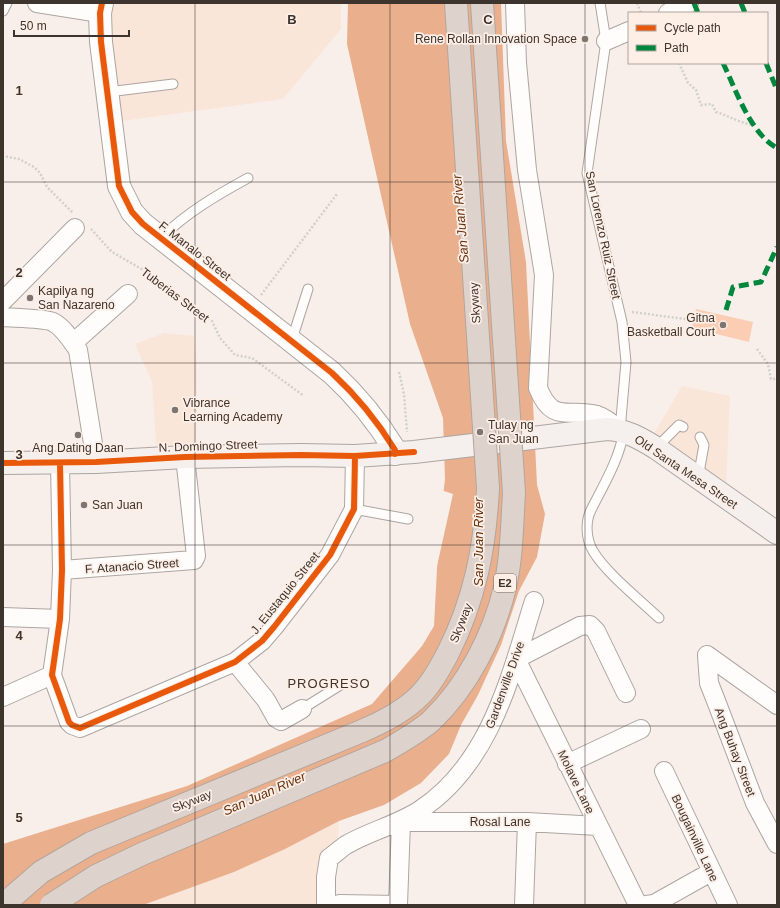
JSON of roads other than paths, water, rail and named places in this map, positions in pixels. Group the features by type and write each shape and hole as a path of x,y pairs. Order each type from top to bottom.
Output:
{"highway":[{"name":"Skyway","path":"3,904 41,872 91,843 362,731 398,713 423,692 443,662 456,638 468,607 481,562 486,527 488,488 456,3"},
{"name":"E2","path":"51,905 96,876 142,854 385,751 406,739 429,722 453,696 464,680 488,635 505,587 509,561 514,493 482,3"}],"main road":[{"name":"Old Santa Mesa Street","path":"400,450 565,435 607,429 622,431 656,448 777,533"},
{"name":"N. Domingo Street","path":"3,463 96,462 185,457 301,455 355,456 400,450"}],"street":[{"path":"37,3 101,8"},
{"path":"515,3 517,63 527,170 544,275 538,388 543,400 556,412 596,415 608,420 622,431"},
{"path":"670,12 689,3"},
{"name":"F. Manalo Street","path":"101,8 101,42 119,186 132,212 143,224 332,373 356,395 400,450"},
{"path":"606,41 628,30"},
{"path":"3,301 79,225"},
{"path":"73,343 128,294"},
{"path":"3,317 52,322 67,334 78,350 96,462"},
{"name":"J. Eustaquio Street","path":"52,675 69,722 76,727 84,727 235,662 262,641 330,555 354,509 355,456"},
{"name":"F. Atanacio Street","path":"62,570 194,560 196,556 185,457"},
{"path":"3,697 52,675 60,619 62,570 60,463"},
{"name":"Gardenville Drive","path":"332,904 326,877 329,858 346,845 401,822 422,809 446,790 471,761 496,716 534,601"},
{"path":"3,617 60,619"},
{"path":"516,659 580,626 590,625 596,631 626,693"},
{"name":"Ang Buhay Street","path":"777,705 705,654 710,683 718,706 755,803 777,844"},
{"name":"Molave Lane","path":"516,659 638,905"},
{"path":"235,662 266,700 276,718 281,721 286,720 302,709"},
{"path":"568,764 641,729"},
{"name":"Bougainville Lane","path":"664,771 728,905"},
{"path":"332,904 398,905 401,822"},
{"name":"Rosal Lane","path":"401,822 527,822 598,826"},
{"path":"524,905 527,822"},
{"path":"646,905 654,904 711,872"}],"lane":[{"path":"3,11 7,3"},
{"name":"San Lorenzo Ruiz Street","path":"600,3 606,41 587,173 619,311 626,362 621,449 590,511 586,524 592,550 603,565 659,618"},
{"path":"108,92 173,84"},
{"path":"161,238 171,228 202,205 248,178"},
{"path":"290,339 294,333 308,289"},
{"path":"656,448 679,425 683,426"},
{"path":"698,478 704,445 700,437"},
{"path":"354,509 408,519"},
{"path":"302,709 342,684"}],"water":[{"name":"San Juan River","path":"348,3 501,3 506,141 526,262 537,485 545,514 537,557 519,591 501,645 478,695 461,725 449,754 421,783 384,805 339,821 285,849 234,872 143,905 3,905 3,844 187,786 372,704 422,646 434,626 439,530 445,479 443,418 410,324 347,44"}],"place":[{"name":"Rene Rollan Innovation Space","path":"585,39"},
{"name":"Kapilya ng San Nazareno","path":"30,298"},
{"name":"Gitna Basketball Court","path":"723,325"},
{"name":"Vibrance Learning Academy","path":"175,410"},
{"name":"Tulay ng San Juan","path":"480,432"},
{"name":"Ang Dating Daan","path":"78,435"},
{"name":"San Juan","path":"84,505"}],"district":[{"name":"PROGRESO","path":"329,683"}]}
